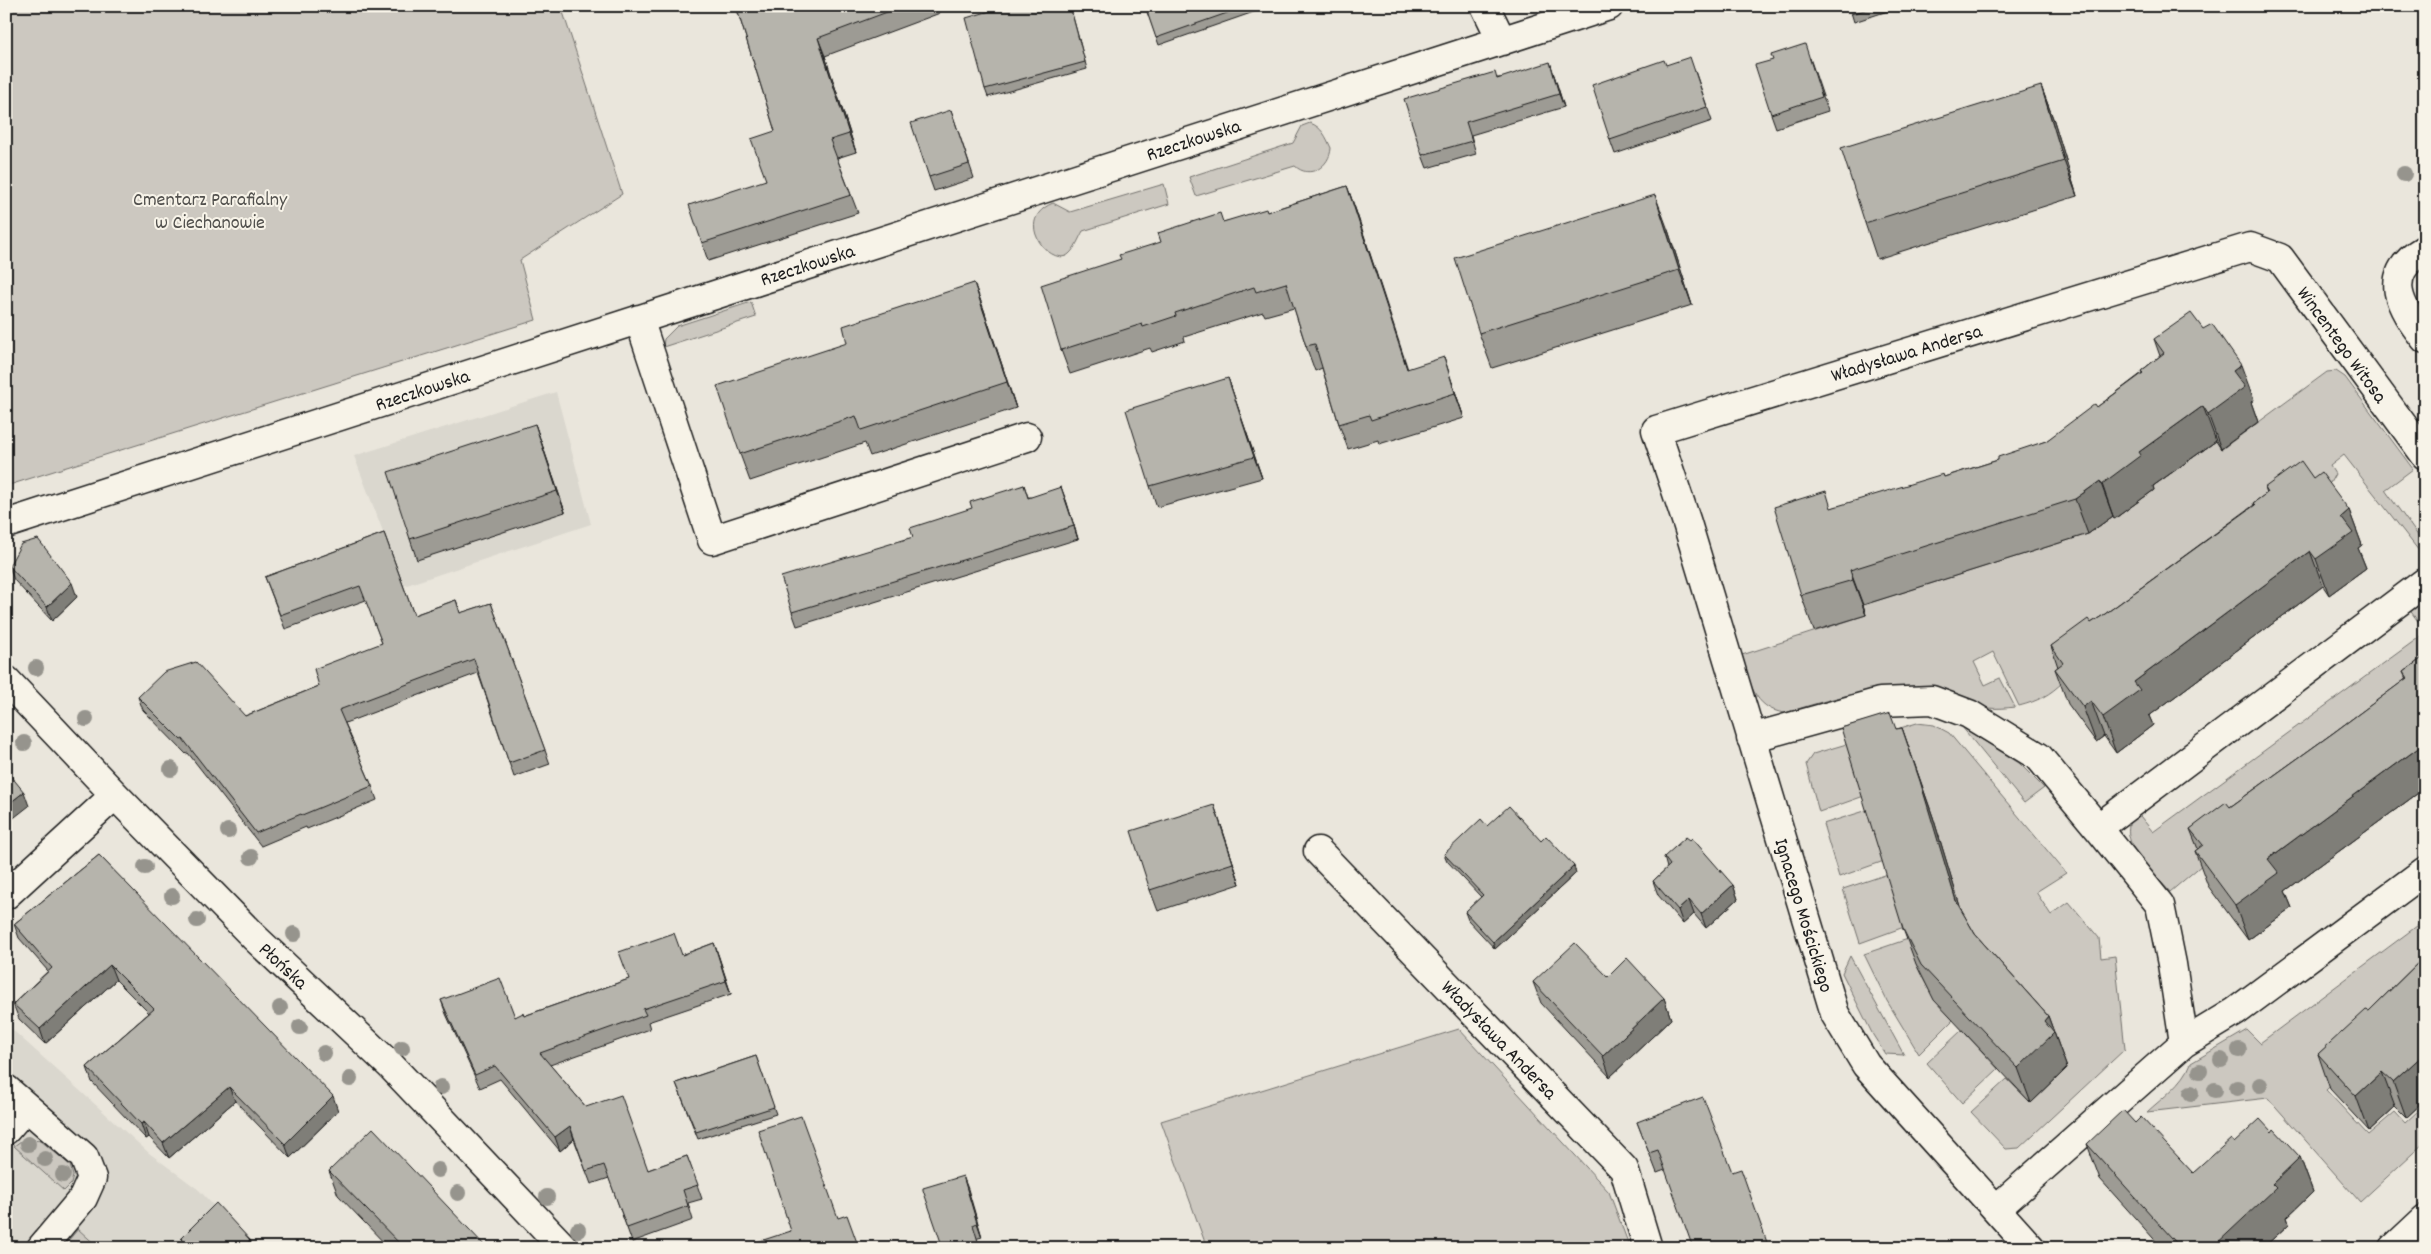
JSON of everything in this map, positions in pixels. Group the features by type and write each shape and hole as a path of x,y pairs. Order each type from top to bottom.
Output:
{"street":[{"path":"1485,6 1502,41"},
{"name":"Rzeczkowska","path":"6,524 1609,6"},
{"name":"Wincentego Witosa","path":"2250,247 2280,258 2425,456"},
{"name":"Władysława Andersa","path":"1687,523 1656,430 2250,247"},
{"path":"2425,249 2410,257 2399,272 2398,291 2405,314 2425,339"},
{"path":"639,318 712,540 1027,437"},
{"name":"Ignacego Mościckiego","path":"1687,523 1835,1014 1866,1065 2032,1248"},
{"path":"2098,828 2425,582"},
{"name":"Płońska","path":"6,680 254,937 391,1066 564,1248"},
{"path":"1751,738 1880,702 1932,700 1969,714 2039,757 2160,905 2172,964 2184,1043"},
{"path":"6,895 115,795"},
{"name":"Władysława Andersa","path":"1318,851 1624,1169 1648,1248"},
{"path":"1996,1209 2184,1043 2235,1012 2425,871"},
{"path":"6,1130 16,1098 84,1157 92,1178 83,1198 41,1248"},
{"path":"2394,1248 2425,1219"}],"shaded area":[{"path":"556,392 591,524 404,586 354,456"},
{"path":"6,1024 149,1153 199,1190 253,1248 6,1248"}],"green space":[{"name":"Cmentarz Parafialny w Ciechanowie","path":"6,6 561,6 622,194 520,260 536,320 6,486"},
{"path":"1310,123 1321,130 1331,148 1327,160 1318,169 1307,172 1295,166 1196,196 1189,177 1293,143 1302,126"},
{"path":"1164,184 1169,204 1083,231 1069,254 1062,257 1054,255 1039,241 1035,231 1035,221 1041,211 1053,203 1070,212"},
{"path":"751,302 756,317 663,347 664,339 677,326"},
{"path":"2336,371 2345,377 2413,469 2385,490 2419,537 2421,545 2419,551 2344,455 2330,466 2335,474 2330,483 2054,690 2032,702 2019,706 1993,652 1974,662 1985,685 2000,678 2015,707 1988,708 1939,688 1913,686 1857,693 1785,713 1766,706 1754,692 1742,655 1866,615 1863,605 2088,534 2113,516 2115,519 2152,487 2216,441 2222,449 2327,372"},
{"path":"2425,597 2425,631 2409,609"},
{"path":"2425,633 2425,701 2203,864 2170,892 2145,865 2131,844 2129,833 2130,822 2136,811 2153,832"},
{"path":"1917,723 1934,725 1949,733 2066,873 2036,892 2051,915 2069,902 2099,938 2101,958 2115,956 2125,1049 2019,1148 2006,1149 1971,1112 2007,1079 2031,1103 1864,796 1819,812 1806,764 1813,754"},
{"path":"1962,727 2019,763 2044,788 2024,803"},
{"path":"1868,810 1884,861 1839,877 1823,824"},
{"path":"1888,874 1904,927 1860,943 1843,889"},
{"path":"2425,920 2425,997 2326,1090 2368,1135 2395,1112 2405,1123 2419,1110 2425,1117 2425,1142 2360,1202 2268,1098 2147,1112 2178,1084 2191,1063 2247,1030 2260,1043"},
{"path":"1908,939 1925,982 1937,1001 1953,1020 1919,1054 1887,1001 1864,954"},
{"path":"1850,956 1904,1055 1885,1054 1873,1035 1842,973"},
{"path":"1459,1029 1609,1192 1630,1248 1207,1248 1161,1121"},
{"path":"1962,1030 1998,1069 1962,1103 1927,1063"},
{"path":"25,1138 40,1140 70,1165 73,1176 71,1184 64,1191 14,1146"},
{"path":"78,1229 99,1248 62,1248"}],"building":[{"path":"736,6 903,6 818,38 849,134 830,140 851,195 702,243 689,205 766,180 751,139 775,131"},
{"path":"996,6 1070,6 1085,62 985,89 966,18 997,9"},
{"path":"1145,6 1247,6 1156,38"},
{"path":"1849,6 1878,6 1851,14"},
{"path":"1805,44 1822,97 1771,114 1755,65 1773,60 1771,55"},
{"path":"1690,57 1707,107 1610,140 1592,85 1664,60 1666,65"},
{"path":"1550,62 1559,94 1466,122 1472,141 1422,155 1404,99 1495,72 1497,79"},
{"path":"2041,86 2064,161 1865,223 1841,148"},
{"path":"951,110 969,164 929,177 911,123"},
{"path":"1347,186 1407,369 1444,357 1455,393 1371,420 1369,415 1339,424 1315,344 1306,346 1286,283 1256,292 1254,287 1175,313 1176,316 1143,327 1142,324 1061,350 1041,285 1121,259 1119,255 1161,242 1158,233 1220,213 1223,222 1266,209 1267,212"},
{"path":"1655,195 1679,270 1479,333 1455,258"},
{"path":"974,283 1007,382 861,430 856,416 740,454 717,386 847,343 843,326"},
{"path":"2191,313 2203,329 2212,324 2241,365 2233,371 2245,387 2208,414 2203,406 2139,452 2141,455 2102,484 2100,481 2075,499 1850,570 1853,580 1801,595 1774,507 1826,491 1831,508 1943,474 1944,477 1998,460 1998,457 2046,441 2095,404 2097,407 2143,373 2141,371 2164,353 2154,339"},
{"path":"1228,378 1254,457 1150,486 1126,410"},
{"path":"535,424 557,491 410,539 388,472"},
{"path":"2301,461 2313,478 2321,472 2349,510 2341,517 2353,533 2316,559 2310,551 2134,682 2140,690 2103,717 2091,701 2083,707 2055,669 2063,663 2051,646 2088,619 2091,623 2105,614 2255,505 2253,503 2267,493 2264,488"},
{"path":"1024,485 1028,498 1061,487 1074,526 792,612 781,577 913,537 910,528 972,508 970,502"},
{"path":"384,533 414,615 456,600 460,613 491,603 545,750 509,763 474,659 339,710 372,786 256,833 183,739 181,740 138,697 164,672 196,662 245,716 319,686 314,669 382,643 360,586 280,615 265,577"},
{"path":"38,539 72,583 47,607 9,566 21,544"},
{"path":"2425,656 2425,743 2268,859 2279,873 2235,905 2195,851 2203,845 2190,829 2226,802 2230,807 2333,733 2407,678 2403,672"},
{"path":"1890,713 1896,729 1902,728 1956,901 1975,934 2048,1016 2044,1021 2054,1033 2018,1068 1921,965 1903,929 1841,728"},
{"path":"6,770 24,792 6,806"},
{"path":"1214,805 1233,863 1150,890 1131,831"},
{"path":"1509,806 1541,841 1546,836 1574,866 1493,942 1465,912 1483,895 1444,854 1481,819 1487,826"},
{"path":"1686,837 1690,840 1692,838 1733,885 1701,914 1689,900 1678,910 1653,881 1670,865 1664,857"},
{"path":"99,855 333,1096 285,1144 229,1087 163,1143 144,1122 141,1124 87,1067 154,1009 110,965 40,1029 13,1004 52,968 14,924"},
{"path":"674,933 682,955 714,943 726,981 643,1009 646,1015 540,1053 586,1107 621,1095 648,1170 687,1156 698,1185 683,1190 688,1206 627,1228 604,1165 586,1171 570,1126 555,1137 495,1066 475,1075 441,1000 500,978 515,1017 523,1013 524,1016 629,979 619,952"},
{"path":"1575,943 1608,977 1627,958 1664,998 1603,1056 1533,982"},
{"path":"2425,956 2425,1053 2393,1082 2382,1072 2356,1096 2318,1054 2366,1010 2369,1011"},
{"path":"756,1056 774,1107 696,1132 676,1083"},
{"path":"1703,1097 1732,1172 1741,1169 1769,1248 1693,1248 1658,1150 1649,1153 1637,1122"},
{"path":"2123,1110 2135,1123 2141,1117 2193,1173 2231,1139 2234,1143 2260,1119 2272,1132 2274,1129 2300,1157 2272,1184 2276,1188 2212,1248 2181,1248 2087,1144"},
{"path":"801,1116 838,1218 847,1215 859,1248 739,1248 791,1231 758,1130"},
{"path":"373,1128 487,1248 404,1248 329,1171"},
{"path":"963,1176 977,1223 973,1225 980,1248 943,1248 923,1188"},
{"path":"216,1203 250,1240 242,1248 191,1248 181,1238"}]}
